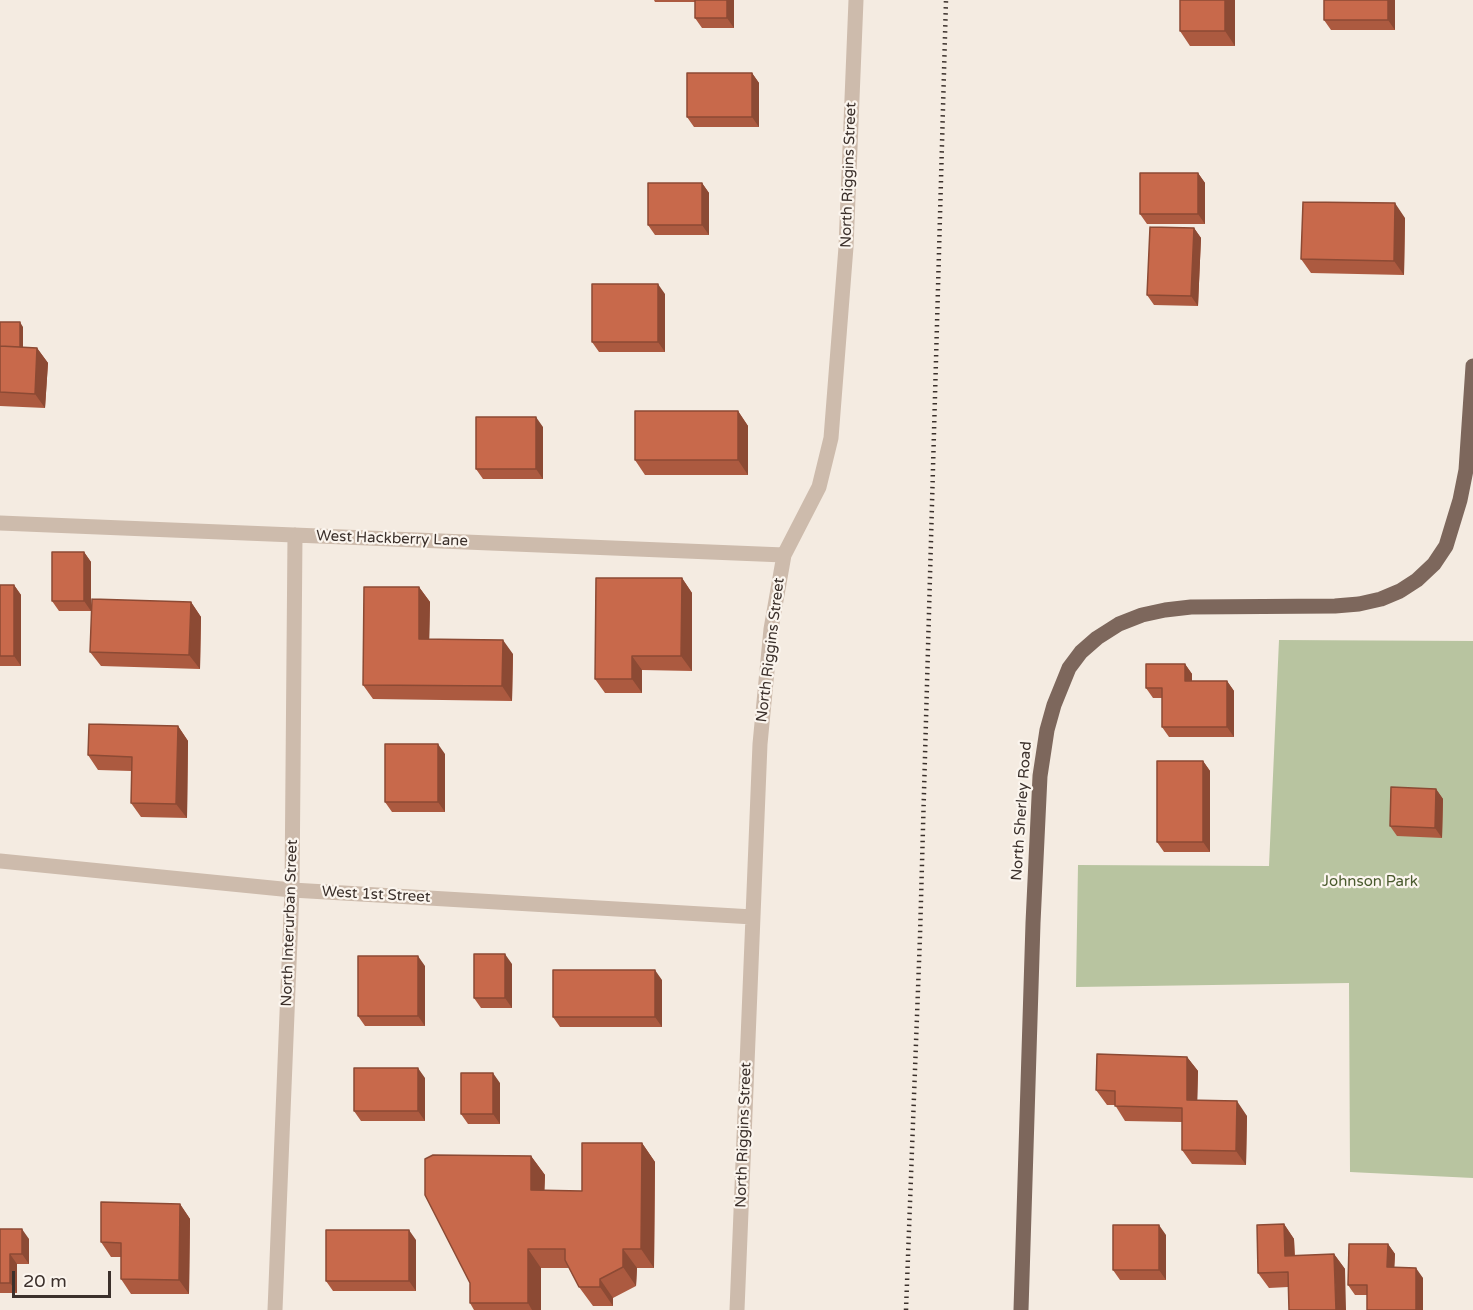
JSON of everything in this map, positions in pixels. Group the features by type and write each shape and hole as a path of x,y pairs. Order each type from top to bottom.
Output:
{"main road":[{"name":"North Sherley Road","path":"1021,1310 1040,776 1047,729 1069,668 1081,652 1097,639 1119,624 1142,615 1191,607 1359,604 1381,599 1417,580 1434,564 1446,546 1460,500 1466,470 1473,366"}],"street":[{"name":"North Riggins Street","path":"737,1310 760,744 771,629 784,555 819,487 831,438 846,248 855,0"},
{"name":"West Hackberry Lane","path":"0,523 784,555"},
{"name":"North Interurban Street","path":"275,1310 292,890 295,535"},
{"name":"West 1st Street","path":"0,861 292,890 753,917"}],"green space":[{"name":"Johnson Park","path":"1279,640 1473,641 1473,1178 1350,1172 1349,983 1076,987 1078,865 1269,866"}],"building":[{"path":"695,0 727,0 727,18 695,18"},
{"path":"1180,0 1225,0 1225,31 1180,31"},
{"path":"1324,0 1388,0 1388,20 1324,20"},
{"path":"687,73 752,73 752,117 687,117"},
{"path":"1140,173 1198,173 1198,214 1140,214"},
{"path":"648,183 702,183 702,225 648,225"},
{"path":"1303,202 1395,203 1394,261 1301,259"},
{"path":"1150,227 1194,228 1191,296 1147,295"},
{"path":"592,284 658,284 658,342 592,342"},
{"path":"0,322 20,322 20,347 0,346"},
{"path":"0,346 37,348 35,394 0,392"},
{"path":"635,411 738,411 738,460 635,460"},
{"path":"476,417 536,417 536,469 476,469"},
{"path":"52,552 84,552 84,601 52,601"},
{"path":"596,578 682,578 681,656 632,656 632,679 595,679"},
{"path":"0,585 14,585 14,656 0,656"},
{"path":"364,587 419,587 419,639 503,640 502,686 363,685"},
{"path":"92,599 191,602 189,655 90,652"},
{"path":"1146,664 1185,664 1185,681 1227,681 1227,727 1162,727 1162,688 1146,688"},
{"path":"89,724 178,726 176,804 131,803 132,757 88,755"},
{"path":"385,744 438,744 438,802 385,802"},
{"path":"1157,761 1203,761 1203,842 1157,842"},
{"path":"1391,787 1436,789 1435,828 1390,826"},
{"path":"474,954 505,954 505,998 474,998"},
{"path":"358,956 418,956 418,1016 358,1016"},
{"path":"553,970 655,970 655,1017 553,1017"},
{"path":"1097,1054 1187,1057 1187,1100 1237,1101 1236,1151 1182,1150 1182,1108 1115,1106 1115,1091 1096,1090"},
{"path":"354,1068 418,1068 418,1111 354,1111"},
{"path":"461,1073 493,1073 493,1114 461,1114"},
{"path":"582,1143 642,1143 641,1249 623,1249 623,1267 600,1279 600,1287 579,1287 565,1260 565,1249 528,1249 528,1303 470,1303 470,1283 425,1195 425,1159 433,1155 531,1156 531,1190 582,1191"},
{"path":"101,1202 180,1204 179,1280 121,1279 121,1243 101,1242"},
{"path":"1284,1224 1285,1256 1334,1254 1336,1310 1289,1310 1288,1272 1258,1273 1257,1225"},
{"path":"1113,1225 1159,1225 1159,1270 1113,1270"},
{"path":"0,1229 22,1229 22,1254 10,1254 10,1283 0,1283"},
{"path":"326,1230 409,1230 409,1281 326,1281"},
{"path":"1349,1244 1388,1244 1387,1267 1416,1268 1416,1310 1367,1310 1367,1285 1348,1285"}],"railway":[{"path":"906,1310 920,936 946,0"}]}
